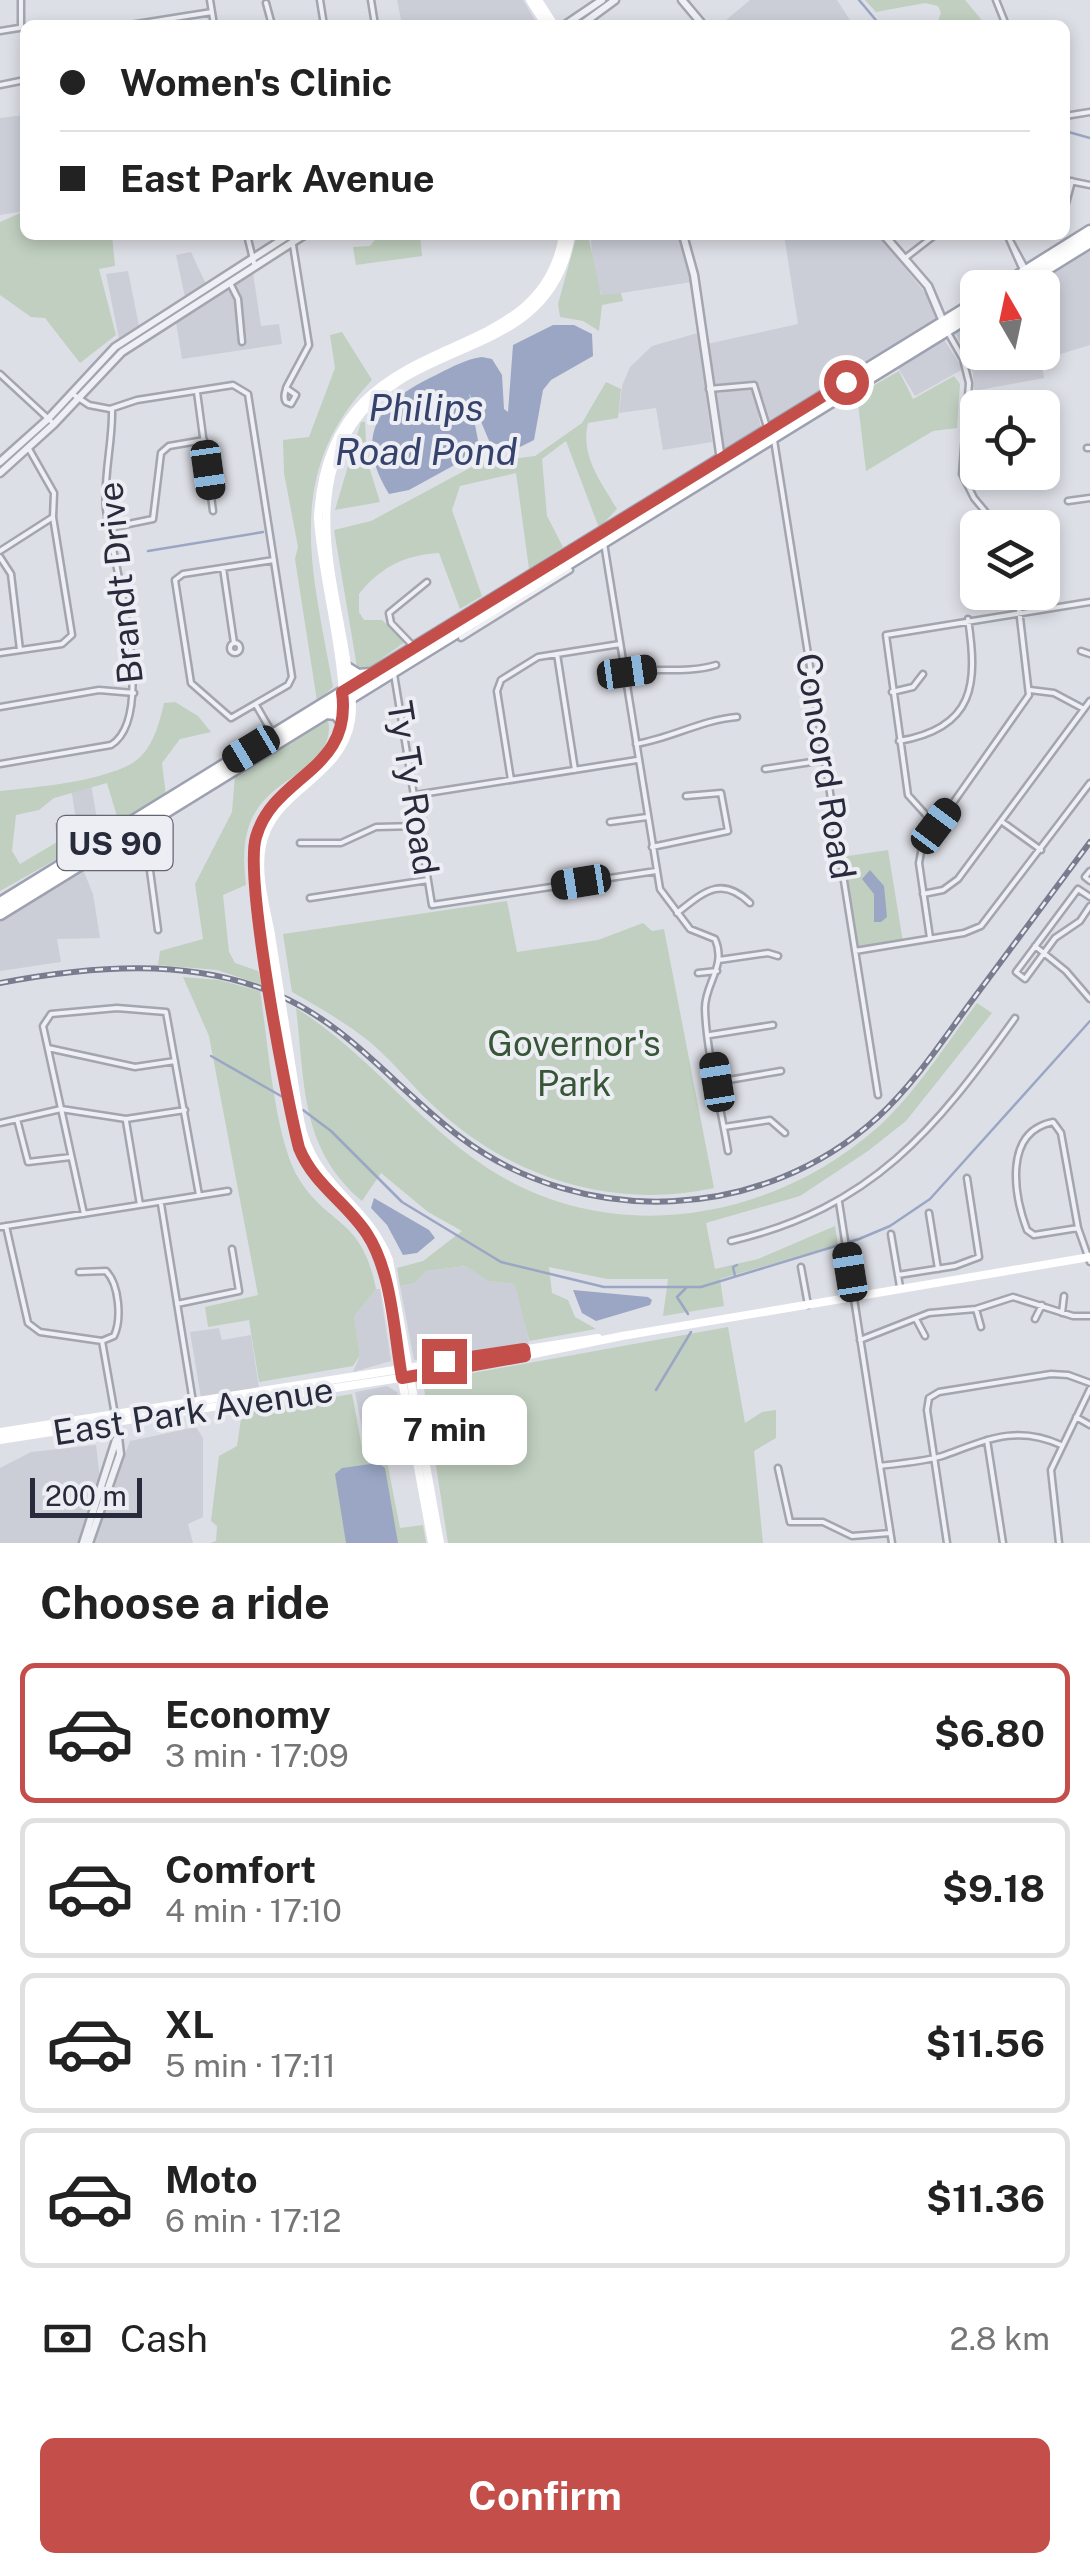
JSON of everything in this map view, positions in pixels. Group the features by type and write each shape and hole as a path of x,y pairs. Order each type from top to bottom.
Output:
{"main road":[{"path":"1034,270 1090,231"},
{"path":"334,754 347,695 318,533 322,484 334,446 359,406 395,373 494,328 528,306 552,273 562,240"},
{"path":"436,1543 392,1296 374,1247 360,1224 310,1172 299,1148 260,895 261,847 278,804 334,754 349,731 347,668 325,521 329,480 343,442 369,404 395,382 523,321 560,276 570,240"},
{"path":"1036,270 1090,242"},
{"name":"US 90","path":"185,795 274,735 394,672 960,315"},
{"name":"US 90","path":"945,326 960,319"},
{"name":"US 90","path":"0,913 142,821 325,713 372,674 414,647 494,608"},
{"path":"347,668 358,675 372,674"},
{"path":"325,713 336,714 342,721"},
{"name":"US 90","path":"0,903 92,852"},
{"name":"East Park Avenue","path":"194,1407 382,1382 405,1373 1090,1258"},
{"path":"392,1296 398,1352 405,1373"},
{"path":"387,1370 398,1352"},
{"name":"East Park Avenue","path":"0,1440 387,1370 423,1375 525,1353"},
{"path":"410,1400 423,1375"},
{"path":"382,1382 398,1388 410,1400"},
{"name":"East Park Avenue","path":"0,1432 116,1420"}],"street":[{"path":"210,0 213,20"},
{"path":"572,20 602,0"},
{"path":"588,20 615,0"},
{"path":"682,0 699,20"},
{"path":"266,3 271,20"},
{"path":"171,20 212,12"},
{"path":"248,240 253,264"},
{"path":"0,472 29,449 74,395 136,337 289,240"},
{"path":"286,388 309,345 291,240"},
{"path":"684,240 694,276 723,463"},
{"path":"888,240 932,292 966,367 969,383 962,474 984,510"},
{"path":"904,259 929,240"},
{"path":"1010,240 1016,260 1025,270"},
{"path":"136,337 230,284 253,264"},
{"path":"230,284 239,306 242,342"},
{"path":"0,374 52,422"},
{"name":"Concord Road","path":"709,390 754,385 770,433 878,1095"},
{"path":"74,395 96,408 112,409 197,391 242,387 248,394 274,560 291,682 237,717 229,716 190,682 177,577 274,560"},
{"path":"197,391 213,511"},
{"name":"Brandt Drive","path":"0,764 118,741 134,693 109,528 106,488 112,409"},
{"path":"0,462 52,422"},
{"path":"109,528 154,519 161,453 169,446 204,440"},
{"path":"0,654 62,644 72,634 53,517 54,492 29,449"},
{"path":"1068,501 1090,498"},
{"path":"20,650 10,574 0,554 53,517"},
{"path":"601,538 660,890 692,931 715,939 718,972 705,1002 728,1151"},
{"path":"223,568 234,643"},
{"path":"530,586 570,570"},
{"path":"414,647 391,623 389,613 427,582"},
{"path":"936,826 911,803 886,635 1090,602"},
{"path":"460,638 494,608"},
{"path":"930,938 920,851 1022,710 1030,690 1020,612"},
{"path":"899,740 935,732 969,694 976,668 968,620"},
{"path":"512,780 500,682 538,658 620,644"},
{"path":"1081,651 1090,654"},
{"path":"557,654 575,770"},
{"path":"624,672 694,671 716,665"},
{"name":"Ty Ty Road","path":"394,672 432,905 656,871"},
{"path":"892,692 914,687 923,674"},
{"path":"0,707 99,690 134,693"},
{"path":"1030,690 1054,693 1084,710"},
{"path":"924,894 943,890 958,879 1090,701"},
{"path":"256,705 274,735"},
{"path":"636,744 676,737 708,721 736,717"},
{"path":"414,795 638,760"},
{"path":"765,769 825,760"},
{"path":"855,950 981,926 1090,784"},
{"path":"652,847 722,836 728,831 721,792 686,796"},
{"path":"610,822 647,817"},
{"path":"142,821 158,930"},
{"path":"1001,821 1040,850"},
{"path":"300,844 341,843 376,827 420,826"},
{"path":"1090,870 1085,877 1090,881"},
{"path":"310,898 428,880"},
{"path":"677,913 704,892 721,886 736,890 750,903"},
{"path":"1089,893 1078,889 1016,972 1024,979 1090,906"},
{"path":"1035,946 1090,999"},
{"path":"718,960 768,953 778,956"},
{"path":"698,973 718,972"},
{"path":"84,1214 43,1025 51,1014 118,1008 165,1010 199,1196"},
{"path":"732,1241 782,1228 839,1202 922,1140 1015,1018"},
{"path":"710,1035 773,1026"},
{"path":"48,1048 135,1068 176,1060"},
{"path":"717,1082 781,1072"},
{"path":"0,1123 61,1109 126,1119 185,1110"},
{"path":"18,1119 28,1162 71,1157"},
{"path":"126,1119 140,1205"},
{"path":"724,1127 770,1120 784,1134"},
{"path":"1078,1228 1034,1234 1025,1226 1016,1157 1024,1142 1046,1123 1056,1124 1061,1130 1078,1228 1090,1258"},
{"path":"898,1276 980,1257 968,1178"},
{"path":"78,1272 106,1271 112,1278 119,1324 114,1336 102,1341 40,1332 31,1326 22,1309 3,1227 228,1191"},
{"path":"161,1202 194,1407"},
{"path":"839,1202 892,1543"},
{"path":"930,1213 938,1269"},
{"path":"891,1234 900,1287"},
{"path":"178,1304 240,1291 232,1249"},
{"path":"802,1267 808,1305"},
{"path":"1062,1313 1064,1296"},
{"path":"860,1340 940,1310 976,1310 1013,1297 1062,1313 1090,1316"},
{"path":"1035,1319 1042,1305"},
{"path":"976,1310 981,1327"},
{"path":"916,1319 925,1336"},
{"path":"86,1543 115,1451 116,1420 102,1341"},
{"path":"947,1543 927,1410 933,1394 1059,1374 1090,1386 1050,1481 1058,1543"},
{"path":"1076,1417 1090,1425"},
{"path":"880,1466 1028,1434 1062,1445"},
{"path":"987,1440 1003,1543"},
{"path":"778,1468 790,1522 823,1522 852,1536 890,1532"}],"shaded area":[{"path":"397,0 523,0 535,20 401,20"},
{"path":"750,0 837,0 850,20 726,20"},
{"path":"20,116 20,212 0,215 0,118"},
{"path":"591,240 681,240 692,282 602,296 592,265"},
{"path":"785,240 882,240 926,294 936,320 769,423 758,384 712,385 707,344 798,324"},
{"path":"1090,247 1090,345 1060,354 1060,270 1054,270"},
{"path":"191,252 206,284 185,297 176,255"},
{"path":"128,271 139,326 119,339 106,274"},
{"path":"253,273 261,326 279,324 282,344 182,359 176,322"},
{"path":"698,333 712,442 663,450 656,408 619,413 622,386 630,367 652,346"},
{"path":"943,338 961,370 915,396 897,366"},
{"path":"972,370 1043,370 1044,378 974,390"},
{"path":"749,387 754,391 761,429 725,451 714,394"},
{"path":"91,784 100,836 80,848 71,787"},
{"path":"82,867 93,894 100,938 57,939 61,962 0,971 0,918"},
{"path":"467,1266 488,1281 515,1284 519,1289 529,1344 414,1360 400,1286 415,1283 426,1271"},
{"path":"380,1289 391,1361 353,1372 360,1355 354,1317"},
{"path":"219,1328 222,1340 251,1335 259,1388 201,1398 190,1332"},
{"path":"387,1386 397,1392 411,1448 383,1451 365,1442 355,1392"},
{"path":"196,1427 203,1438 203,1517 188,1524 193,1543 92,1543 130,1441"},
{"path":"96,1445 100,1480 79,1543 0,1543 0,1468 31,1452"}],"green space":[{"path":"865,0 965,0 982,20 938,20 938,6 925,3 876,12"},
{"path":"20,213 20,240 112,240 115,266 99,269 116,335 80,363 45,318 31,317 0,295 0,222"},
{"path":"375,240 420,240 422,256 356,265 353,247 370,246"},
{"path":"576,240 589,240 601,295 621,293 623,301 602,305 599,331 583,321 560,317 558,304"},
{"path":"342,332 372,380 343,416 325,452 314,488 313,564 333,687 317,701 295,559 298,547 284,473 283,440 309,437 335,368 330,335"},
{"path":"899,371 913,399 954,376 960,384 957,428 933,431 866,471 857,395"},
{"path":"606,382 621,389 618,418 588,423 587,447 617,509 599,528 566,441 542,459 547,516 563,547 529,569 516,473 460,486 452,510 482,596 460,609 439,553 394,564 359,594 359,612 364,620 382,620 405,642 367,669 357,667 334,530 371,521 479,463 535,456 582,423"},
{"path":"361,422 365,422 367,460 380,502 335,510"},
{"path":"175,702 198,716 211,732 180,739 162,763 166,795 119,823 107,783 54,798 39,810 16,815 12,851 20,864 57,842 55,823 72,820 78,847 0,891 0,791 85,779 131,764 149,745 164,703"},
{"path":"328,720 324,748 258,808 245,845 246,885 223,895 229,952 235,963 258,971 262,985 217,970 158,965 160,951 203,939 195,884 232,812 235,775"},
{"path":"888,850 903,942 856,949 841,857"},
{"name":"Governor's Park","path":"507,901 517,952 598,940 643,923 652,931 664,929 714,1188 678,1194 607,1192 539,1173 506,1158 447,1118 370,1042 292,992 283,934"},
{"path":"183,977 219,980 260,991 273,1088 290,1161 310,1195 362,1248 376,1289 354,1317 360,1355 353,1366 259,1382 249,1320 208,1327 205,1307 258,1295 209,1036"},
{"path":"977,1003 992,1013 906,1121 800,1196 706,1223 715,1269 758,1259 835,1226 838,1245 720,1279 724,1306 663,1316 668,1279 607,1279 549,1267 552,1293 568,1300 575,1317 596,1329 529,1341 515,1284 488,1281 466,1266 426,1271 415,1283 400,1286 397,1268 423,1261 462,1231 428,1212 381,1173 362,1201 342,1181 316,1137 309,1113 296,1008 345,1045 483,1165 531,1191 581,1208 633,1215 686,1214 737,1204 787,1186 834,1160 877,1128 904,1100"},
{"path":"728,1327 745,1423 762,1412 776,1410 776,1438 754,1451 763,1543 448,1543 423,1382"},
{"path":"352,1394 362,1448 386,1456 400,1528 423,1525 426,1543 210,1543 216,1541 217,1526 211,1521 219,1456 237,1446 242,1412"}],"water":[{"name":"Philips Road Pond","path":"553,325 574,325 592,334 593,356 551,380 543,390 534,440 520,447 490,443 469,393 480,451 409,490 389,494 373,453 378,420 388,407 418,384 482,357 492,359 502,375 504,409 508,412 513,345"},
{"path":"870,870 884,886 887,917 881,922 874,922 874,894 862,879"},
{"path":"374,1198 429,1230 435,1238 417,1253 403,1255 387,1225 371,1208"},
{"path":"573,1290 652,1300 650,1305 596,1321 582,1313"},
{"path":"378,1463 385,1468 398,1543 346,1543 335,1474 342,1468"}],"waterway":[{"path":"859,0 876,20"},
{"path":"1070,132 1090,138"},
{"path":"148,551 263,532"},
{"path":"303,1110 331,1131 402,1202 501,1262 604,1287 701,1287 859,1239 890,1226 930,1199 1090,1021"},
{"path":"211,1056 288,1100"},
{"path":"735,1276 733,1267 737,1265"},
{"path":"686,1288 677,1297 688,1314"},
{"path":"656,1390 691,1332"}],"railway":[{"path":"0,983 69,972 139,968 209,974 243,982 303,1007 327,1023 460,1137 509,1167 561,1188 616,1199 672,1201 728,1194 782,1178 832,1152 878,1117 926,1064 1090,842"}],"route":[{"path":"444,1361 524,1349 525,1356 402,1378 374,1247 360,1224 322,1188 299,1148 253,874 253,848 259,828 275,802 315,770 332,750 342,721 342,692 846,382"}]}
